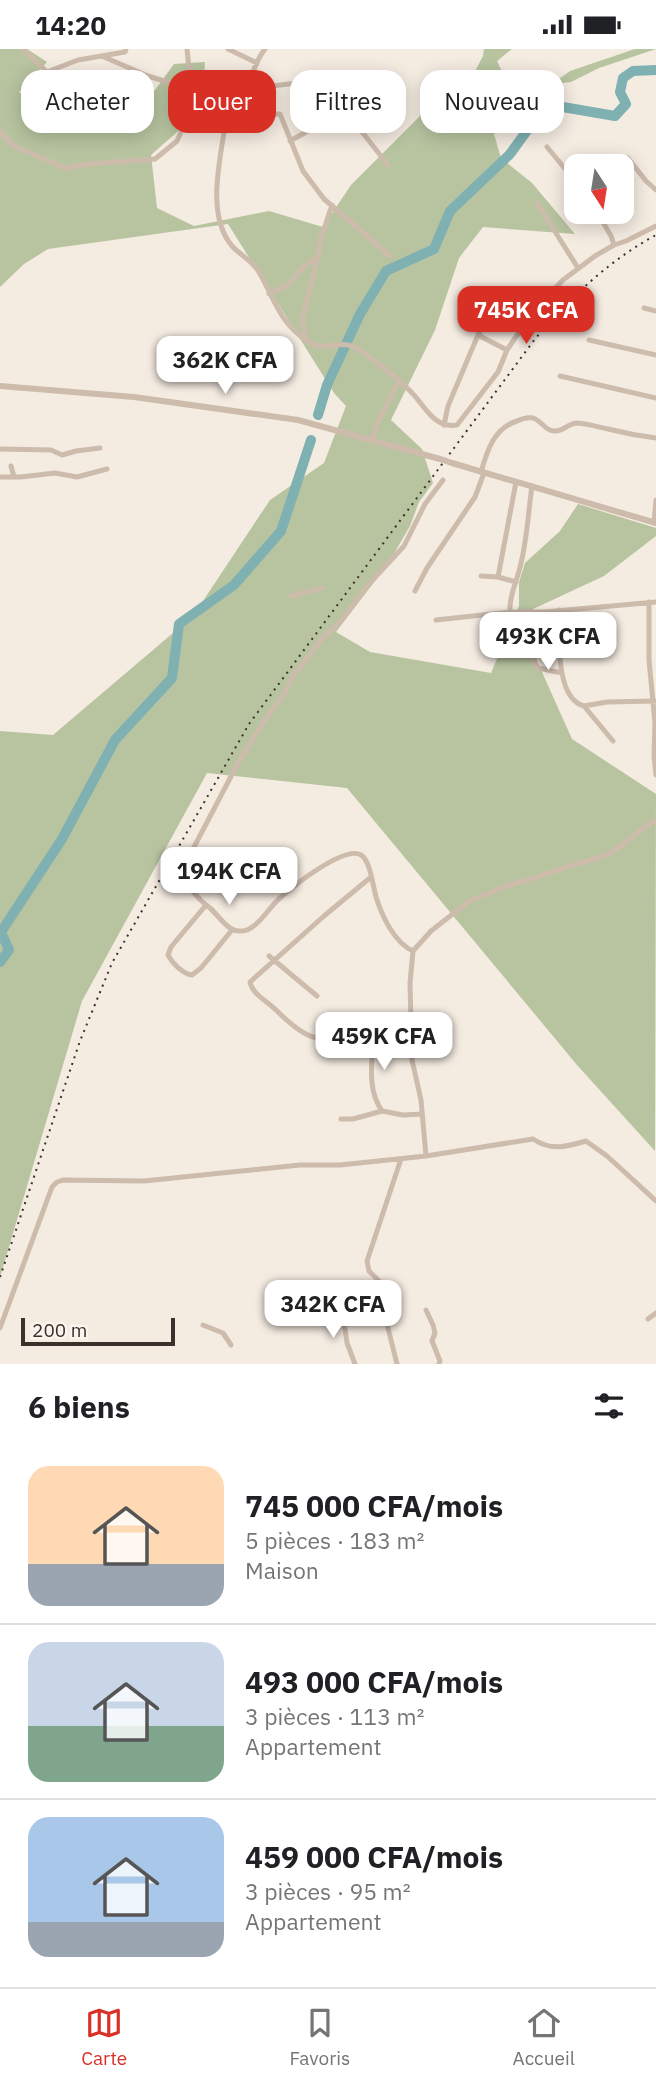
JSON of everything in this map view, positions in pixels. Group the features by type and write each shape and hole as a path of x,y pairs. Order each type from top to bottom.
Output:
{"street":[{"path":"23,49 47,72 78,60 125,52 126,49"},
{"path":"187,49 189,70"},
{"path":"228,49 257,63"},
{"path":"254,70 265,49"},
{"path":"103,57 168,82"},
{"path":"290,141 342,112 348,114 388,165"},
{"path":"276,114 280,114 303,171 324,199 390,256"},
{"path":"0,131 12,145 65,167 155,159 177,141 181,133"},
{"path":"224,133 215,201 224,232 232,246 250,260 259,272 284,321 306,340 324,348 346,345 365,354 399,380 416,396 429,415 444,425 457,425 498,372 507,350 544,300 564,280 614,245 656,226"},
{"path":"547,147 564,168"},
{"path":"634,166 656,190"},
{"path":"537,203 578,268"},
{"path":"306,340 302,320 320,241 332,205"},
{"path":"604,224 614,245"},
{"path":"269,294 289,284 302,268 318,257"},
{"path":"643,308 656,311"},
{"path":"444,425 448,406 478,335 490,315"},
{"path":"478,335 507,350"},
{"path":"589,340 656,355"},
{"path":"560,376 656,398"},
{"path":"372,440 399,380"},
{"path":"0,386 134,397 298,420 655,523 656,500"},
{"path":"415,591 427,568 475,497 488,449 498,433 514,421 533,418 549,430 555,431 560,431 569,424 580,423 634,436 656,438"},
{"path":"0,449 51,450 62,455 100,448"},
{"path":"10,466 14,477"},
{"path":"0,477 55,473 77,477 107,468"},
{"path":"413,951 400,944 384,916 377,901 368,864 358,854 345,855 316,870 278,899 247,930 232,930 206,905 183,877 182,870 238,763 262,724 309,656 404,546 425,504 443,480"},
{"path":"498,577 516,482"},
{"path":"532,486 528,526 510,601 510,612 519,639 538,668 562,673"},
{"path":"481,576 516,582"},
{"path":"290,596 322,588"},
{"path":"436,620 653,602 649,660 655,701 656,775"},
{"path":"559,610 562,673 567,691 576,704 583,706 607,702 655,701"},
{"path":"485,648 528,654"},
{"path":"583,706 613,741"},
{"path":"426,1156 421,1100 412,1060 413,1042 410,1033 413,951 431,931 468,902 502,888 606,855 656,820"},
{"path":"371,877 272,958 250,982 256,994 313,1038 345,1041 368,1036 373,1039 370,1065 374,1096 382,1111"},
{"path":"206,905 171,947 168,955 171,960 192,975 232,930"},
{"path":"272,958 317,996"},
{"path":"341,1119 353,1119 382,1111 403,1115 422,1114"},
{"path":"0,1328 52,1187 63,1180 144,1181 300,1165 340,1165 426,1156 533,1139 545,1147 586,1141 596,1146 656,1201"},
{"path":"397,1364 387,1324 383,1285 369,1271 367,1261 401,1159"},
{"path":"342,1308 347,1343 355,1364"},
{"path":"426,1310 435,1332 432,1341 439,1364"},
{"path":"648,1319 656,1313"},
{"path":"203,1325 223,1333 231,1345"}],"green space":[{"path":"0,49 27,49 47,62 40,70 21,70 21,133 154,133 154,91 168,72 168,133 176,133 151,155 157,208 194,226 269,211 323,227 351,185 406,133 420,114 420,133 495,133 501,158 532,183 575,234 483,227 459,258 435,330 391,420 422,449 433,483 419,502 410,526 388,564 336,632 370,652 491,673 519,606 519,582 525,563 560,531 578,504 656,528 656,536 604,576 533,609 537,661 572,739 656,794 655,1151 577,1065 347,788 207,773 82,1001 0,1277 0,731 53,735 193,616 270,500 324,463 346,406 334,393 228,224 48,249 24,264 0,287"},
{"path":"484,49 512,49 497,61 501,70 476,70"},
{"path":"635,49 656,49 599,68 564,83 564,75 570,71"},
{"path":"205,62 204,70 170,70 174,64"}],"waterway":[{"path":"318,415 327,385 360,314 386,271 434,249 450,211 510,154 544,107 557,106 615,116 626,104 620,92 623,78 633,71 656,70"},
{"path":"0,962 9,950 1,932 62,839 115,740 172,678 179,624 234,585 281,531 311,440"}],"railway":[{"path":"0,1277 80,1041 112,963 249,724 535,339 591,281 622,256 656,235"}]}
